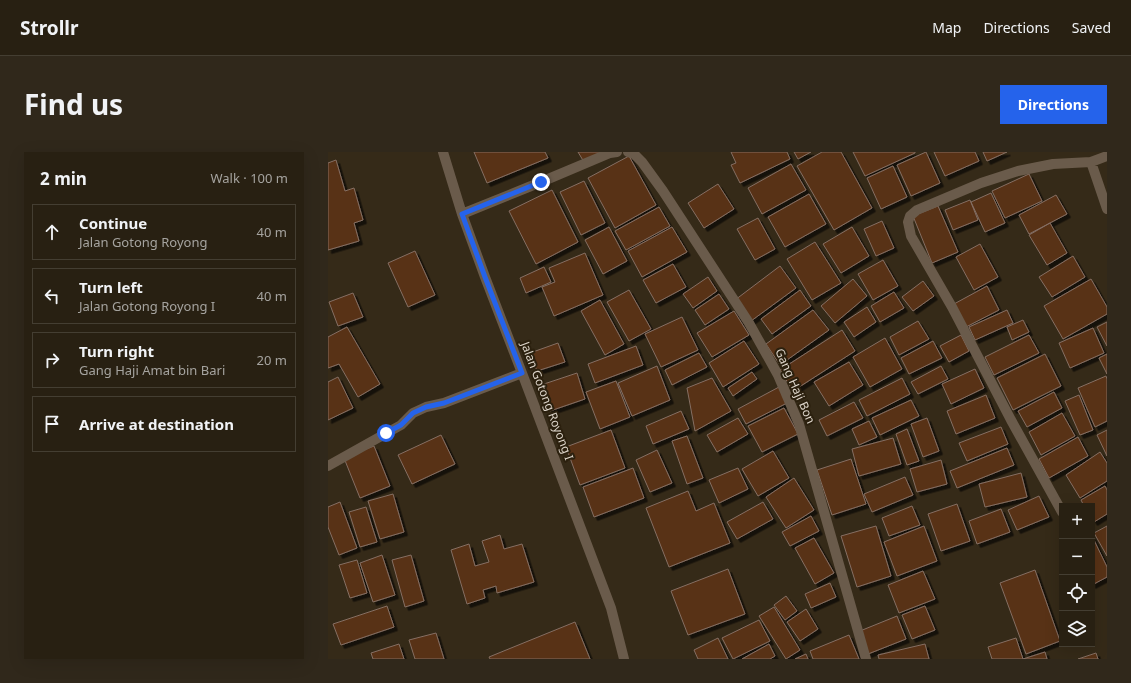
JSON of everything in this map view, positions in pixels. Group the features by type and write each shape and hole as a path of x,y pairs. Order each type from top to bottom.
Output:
{"street":[{"name":"Jalan Gotong Royong I","path":"443,152 462,214 485,277 611,608 624,659"},
{"path":"462,214 610,153 617,152"},
{"name":"Gang Haji Bon","path":"631,153 642,162 663,191 749,323 778,374 799,424 866,659"},
{"path":"1059,506 952,307 911,236 908,222 910,216 917,210 981,183 1011,173 1053,164 1091,162 1107,156"},
{"path":"1091,162 1107,210"},
{"path":"328,466 401,425 413,413 426,407 444,403 522,373"}],"building":[{"path":"474,152 545,152 548,158 487,183"},
{"path":"578,152 601,152 584,162"},
{"path":"731,152 787,152 790,159 740,183 731,165 736,163"},
{"path":"794,152 811,152 798,159"},
{"path":"822,152 841,152 872,208 834,230 797,166"},
{"path":"853,152 915,152 915,153 865,176"},
{"path":"926,152 940,183 911,196 897,165"},
{"path":"934,152 975,152 979,161 945,176"},
{"path":"983,152 1007,152 987,161"},
{"path":"629,156 656,205 615,228 588,178"},
{"path":"336,160 345,191 354,188 363,220 354,223 359,241 328,250 328,163"},
{"path":"791,164 806,190 762,214 748,188"},
{"path":"893,166 907,197 881,209 867,178"},
{"path":"1029,174 1042,201 1005,218 992,191"},
{"path":"584,181 605,223 581,235 560,192"},
{"path":"718,184 734,209 704,228 688,203"},
{"path":"552,190 578,242 536,264 509,211"},
{"path":"991,193 1005,223 985,232 971,202"},
{"path":"809,194 826,224 785,247 768,217"},
{"path":"1056,195 1067,214 1029,234 1019,215"},
{"path":"970,200 978,220 953,230 945,210"},
{"path":"938,206 958,252 932,263 913,216"},
{"path":"659,207 670,226 626,250 615,231"},
{"path":"758,218 775,249 755,260 737,229"},
{"path":"882,221 894,248 876,256 864,229"},
{"path":"1050,223 1067,253 1047,265 1029,235"},
{"path":"609,227 627,261 603,274 585,240"},
{"path":"672,227 687,252 642,277 628,251"},
{"path":"852,227 869,256 841,273 823,244"},
{"path":"815,242 841,283 812,300 787,259"},
{"path":"980,244 998,277 974,290 956,257"},
{"path":"415,251 435,295 408,307 388,263"},
{"path":"585,253 603,295 554,316 542,287 555,282 549,268"},
{"path":"1073,256 1085,277 1052,297 1039,277"},
{"path":"883,260 898,286 873,300 858,274"},
{"path":"673,264 686,287 656,303 643,280"},
{"path":"780,266 796,288 751,321 735,300"},
{"path":"544,267 551,282 526,293 520,278"},
{"path":"708,277 717,291 693,308 683,294"},
{"path":"853,279 867,296 835,323 821,306"},
{"path":"1091,279 1107,307 1107,314 1063,339 1044,306"},
{"path":"923,281 934,296 913,311 902,297"},
{"path":"987,286 999,310 966,327 954,304"},
{"path":"629,290 651,329 629,341 607,302"},
{"path":"800,290 811,306 772,334 761,319"},
{"path":"894,292 904,308 880,322 871,306"},
{"path":"353,293 363,317 338,326 329,302"},
{"path":"719,294 729,309 705,325 695,310"},
{"path":"600,300 624,344 605,355 581,311"},
{"path":"867,307 876,322 854,337 844,322"},
{"path":"813,310 829,330 780,365 766,344"},
{"path":"1007,310 1013,323 975,340 969,327"},
{"path":"734,311 749,335 712,357 697,333"},
{"path":"682,317 698,350 661,367 645,334"},
{"path":"1023,320 1029,332 1012,340 1007,327"},
{"path":"918,321 929,339 899,355 890,337"},
{"path":"1107,322 1107,346 1097,327"},
{"path":"347,327 380,384 358,397 339,364 328,368 328,337"},
{"path":"1093,328 1104,353 1070,368 1059,343"},
{"path":"842,330 855,351 793,391 780,370"},
{"path":"961,335 969,351 949,362 940,346"},
{"path":"1029,335 1039,353 994,375 985,357"},
{"path":"885,338 902,369 870,387 853,357"},
{"path":"744,341 759,364 723,387 709,363"},
{"path":"933,341 942,358 909,374 901,358"},
{"path":"558,343 565,362 537,371 530,353"},
{"path":"636,346 643,365 595,383 588,364"},
{"path":"699,353 707,367 672,385 665,370"},
{"path":"1045,354 1061,386 1013,410 997,378"},
{"path":"1107,354 1107,374 1099,358"},
{"path":"849,362 863,385 829,406 814,382"},
{"path":"657,366 670,400 632,416 618,383"},
{"path":"941,366 948,379 918,394 911,382"},
{"path":"975,369 984,388 951,404 942,384"},
{"path":"752,372 757,379 733,396 728,388"},
{"path":"577,373 585,399 550,411 541,385"},
{"path":"1106,376 1107,421 1095,427 1078,388"},
{"path":"338,377 353,408 328,420 328,382"},
{"path":"712,378 731,411 695,431 687,388"},
{"path":"902,378 910,394 867,416 859,400"},
{"path":"616,381 630,417 600,429 586,392"},
{"path":"779,387 787,403 746,424 738,409"},
{"path":"1054,392 1062,408 1027,427 1018,411"},
{"path":"986,395 995,418 956,434 947,411"},
{"path":"1079,395 1093,430 1080,435 1065,401"},
{"path":"911,400 919,416 880,435 872,418"},
{"path":"854,402 863,418 827,436 819,420"},
{"path":"784,408 798,434 762,452 748,426"},
{"path":"681,411 689,429 653,444 646,426"},
{"path":"1062,413 1075,436 1041,455 1029,432"},
{"path":"738,418 748,434 717,452 707,435"},
{"path":"927,418 939,451 923,457 911,424"},
{"path":"869,421 877,437 859,445 852,429"},
{"path":"1001,427 1008,444 967,461 959,443"},
{"path":"907,429 919,461 907,465 896,434"},
{"path":"611,430 625,468 580,485 566,447"},
{"path":"1107,430 1107,456 1097,435"},
{"path":"441,435 455,464 412,484 398,455"},
{"path":"687,436 703,478 687,484 672,441"},
{"path":"1078,437 1088,456 1049,478 1039,459"},
{"path":"893,438 901,464 859,476 852,449"},
{"path":"374,446 390,486 360,498 344,458"},
{"path":"1007,448 1014,465 957,488 950,471"},
{"path":"657,450 672,483 650,492 636,460"},
{"path":"773,451 789,478 758,496 742,469"},
{"path":"1100,452 1107,463 1107,481 1080,498 1066,475"},
{"path":"851,459 866,504 832,515 817,470"},
{"path":"941,460 947,484 917,492 910,469"},
{"path":"633,468 644,498 594,517 583,487"},
{"path":"738,468 748,489 719,503 709,480"},
{"path":"1021,473 1027,497 985,507 979,484"},
{"path":"905,477 913,495 872,512 864,494"},
{"path":"794,478 814,510 786,528 766,497"},
{"path":"1105,486 1107,490 1107,514 1095,521 1095,503 1082,503 1081,500"},
{"path":"688,491 696,511 714,503 730,543 669,567 646,508"},
{"path":"393,494 404,532 380,539 368,501"},
{"path":"1039,496 1049,517 1017,530 1008,510"},
{"path":"340,502 357,548 339,555 328,527 328,507"},
{"path":"763,502 773,519 737,539 727,522"},
{"path":"957,504 970,541 941,551 928,514"},
{"path":"912,506 920,525 889,536 882,518"},
{"path":"366,507 377,542 360,547 349,512"},
{"path":"1001,509 1010,532 977,544 969,521"},
{"path":"811,516 819,531 790,546 782,532"},
{"path":"876,526 891,576 857,587 841,536"},
{"path":"924,526 937,561 897,576 884,542"},
{"path":"1107,526 1107,556 1095,535 1095,532"},
{"path":"500,535 504,549 522,544 534,582 497,593 496,586 483,590 485,598 467,604 451,550 469,544 475,566 489,562 482,541"},
{"path":"814,538 834,573 815,584 795,548"},
{"path":"1095,542 1107,567 1107,577 1095,583"},
{"path":"382,555 395,595 373,602 360,563"},
{"path":"411,555 424,601 405,607 392,560"},
{"path":"357,560 367,593 350,598 339,565"},
{"path":"728,569 745,614 688,635 671,591"},
{"path":"1035,570 1059,641 1026,654 1000,583"},
{"path":"923,571 935,599 899,613 888,585"},
{"path":"830,583 836,597 811,608 805,594"},
{"path":"786,596 797,611 785,620 774,605"},
{"path":"387,606 394,627 341,645 333,624"},
{"path":"925,606 935,630 912,639 902,615"},
{"path":"774,607 800,650 786,659 759,616"},
{"path":"806,609 818,629 800,641 787,622"},
{"path":"897,616 906,639 868,654 860,631"},
{"path":"759,620 770,641 733,659 722,638"},
{"path":"575,622 590,659 490,659 489,657"},
{"path":"436,633 444,659 415,659 409,640"},
{"path":"849,635 859,659 813,659 810,651"},
{"path":"718,638 728,659 698,659 694,650"},
{"path":"1016,638 1023,659 992,659 988,647"},
{"path":"399,644 404,659 373,659 371,653"},
{"path":"769,644 775,656 770,659 742,659"},
{"path":"925,644 929,659 879,659 878,655"},
{"path":"1045,652 1047,659 1023,659"},
{"path":"1096,653 1098,659 1078,659"},
{"path":"806,654 808,659 795,659"}],"route":[{"path":"386,433 401,425 413,413 426,407 444,403 522,373 462,214 541,182"}]}
